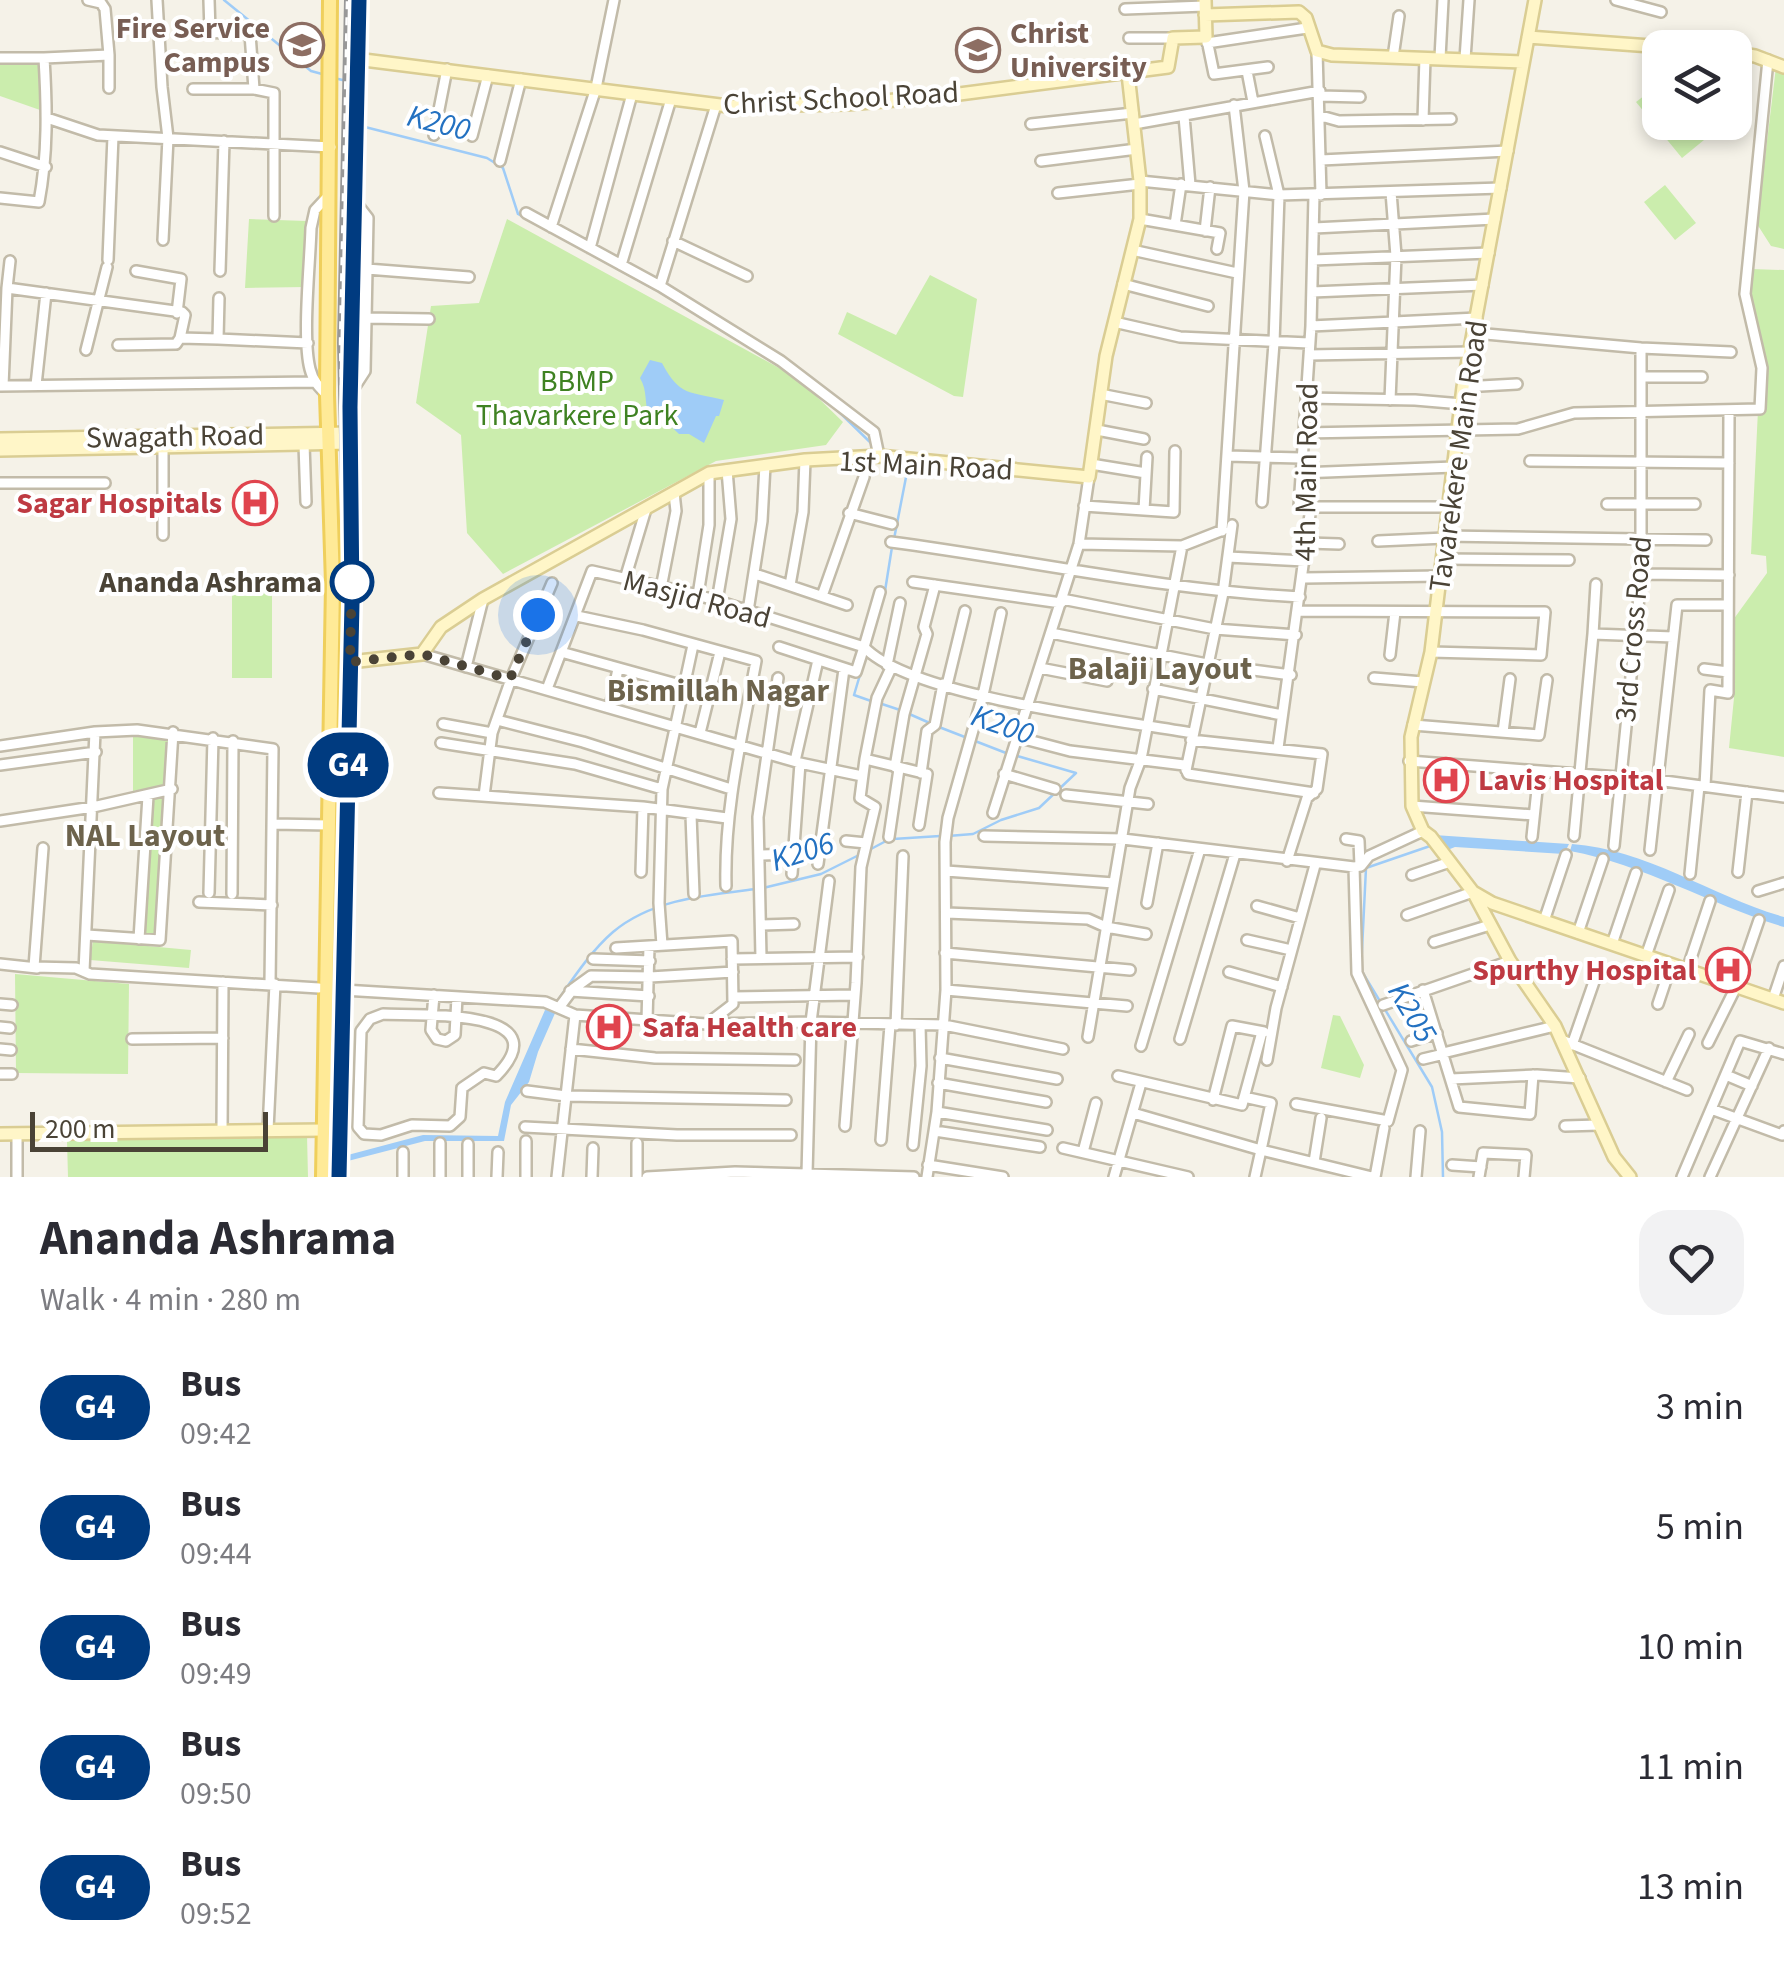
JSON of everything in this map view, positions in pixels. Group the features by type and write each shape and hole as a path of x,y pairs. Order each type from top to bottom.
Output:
{"main road":[{"path":"323,1177 323,988 334,535 327,395 330,0"},
{"path":"339,1177 350,662 352,198 359,0"},
{"path":"333,661 350,662"}],"street":[{"path":"90,0 106,9 109,88"},
{"path":"157,0 168,138 163,240"},
{"path":"209,0 205,32 250,34 254,89"},
{"path":"551,227 596,88 614,0"},
{"path":"1440,58 1443,0"},
{"path":"1465,59 1470,0"},
{"name":"Tavarekere Main Road","path":"1535,0 1464,387 1431,652 1413,725 1409,761 1412,806 1427,834 1473,892 1510,961 1568,1043 1599,1125 1614,1157 1630,1177"},
{"path":"1616,0 1661,12"},
{"path":"1125,9 1205,7 1299,12 1306,18 1318,51 1524,62"},
{"path":"1205,7 1209,72 1268,66"},
{"path":"1393,58 1399,16"},
{"path":"1129,38 1207,40 1307,28"},
{"path":"1529,34 1584,43 1642,45"},
{"name":"Christ School Road","path":"356,59 716,105 847,104 1168,67 1173,38"},
{"name":"4th Main Road","path":"1278,748 1312,507 1299,507 1321,160 1318,51"},
{"path":"0,58 109,55"},
{"path":"1752,56 1784,68"},
{"path":"0,198 39,202 46,167 44,58"},
{"path":"1423,120 1425,58"},
{"path":"1304,434 1518,429 1574,413 1760,410 1762,368 1745,294 1768,60"},
{"path":"207,61 254,62"},
{"path":"434,135 447,69"},
{"path":"1246,71 1253,102"},
{"path":"993,814 1079,544 1100,394 1140,219 1140,182 1128,74"},
{"path":"472,136 488,75"},
{"path":"500,161 521,79"},
{"path":"193,89 254,89 275,96 274,216"},
{"path":"590,248 632,94"},
{"path":"1031,124 1184,116 1320,94 1360,97"},
{"path":"621,265 671,99"},
{"path":"660,286 716,105"},
{"path":"1222,531 1244,191 1234,105"},
{"path":"1175,226 1186,185 1184,116"},
{"path":"1321,116 1340,120 1452,119"},
{"path":"47,118 98,135 331,146"},
{"path":"86,350 107,264 113,136"},
{"path":"1262,502 1274,344 1279,195 1265,136"},
{"path":"220,271 224,141"},
{"path":"1041,161 1137,149"},
{"path":"1321,160 1508,151"},
{"path":"0,152 46,167"},
{"path":"1058,192 1140,182 1279,195 1501,188"},
{"path":"1205,231 1210,187"},
{"path":"1390,400 1396,256 1391,192"},
{"path":"327,395 315,382 309,366 308,344 311,228 315,210 329,195"},
{"path":"350,394 365,371 368,218 352,198"},
{"path":"526,213 660,286 781,361 864,422 878,438 822,596"},
{"path":"1314,228 1495,218"},
{"path":"1140,219 1220,233 1217,250"},
{"path":"673,241 748,276"},
{"path":"1132,250 1237,273"},
{"path":"1313,260 1489,253"},
{"path":"10,261 2,386 315,382"},
{"path":"367,269 469,277"},
{"path":"136,271 181,278 177,312"},
{"path":"1123,284 1208,306"},
{"path":"1312,292 1484,286"},
{"path":"6,288 185,315 176,344 118,345"},
{"path":"36,385 46,293"},
{"path":"218,339 219,298"},
{"path":"366,318 429,319"},
{"path":"1311,326 1478,318"},
{"path":"1114,322 1180,336 1309,343"},
{"path":"1475,332 1641,348 1731,352"},
{"path":"180,338 308,344"},
{"name":"3rd Cross Road","path":"1614,846 1641,574 1641,348"},
{"path":"1309,355 1471,352"},
{"path":"1642,377 1702,377"},
{"path":"1464,387 1516,384"},
{"path":"1100,394 1146,403"},
{"path":"1306,398 1462,404"},
{"path":"1690,874 1710,690 1728,693 1729,411"},
{"path":"1097,430 1144,439"},
{"name":"Swagath Road","path":"0,450 163,447 268,439 304,444 329,438"},
{"name":"Swagath Road","path":"0,439 350,438"},
{"path":"304,444 306,502"},
{"path":"163,447 163,536"},
{"path":"1084,506 1174,512 1175,450"},
{"name":"1st Main Road","path":"422,654 441,626 483,599 709,473 872,456 1090,471"},
{"path":"1228,456 1301,458"},
{"path":"1144,510 1147,457"},
{"path":"790,585 803,512 805,460"},
{"path":"1530,461 1730,463"},
{"path":"748,611 766,486 765,465"},
{"path":"1300,473 1454,467"},
{"path":"717,602 731,519 727,470"},
{"path":"1090,471 1146,473"},
{"path":"698,595 709,525 709,473"},
{"path":"0,483 105,484"},
{"path":"662,588 676,510 674,493"},
{"path":"1607,504 1695,504"},
{"path":"1312,507 1448,507"},
{"path":"625,579 646,508"},
{"path":"849,513 892,524"},
{"path":"1079,544 1182,546 1232,525 1223,593 1186,770"},
{"path":"1378,542 1445,537 1706,540"},
{"path":"891,542 1223,593 1300,597"},
{"path":"1308,543 1339,544"},
{"path":"1088,1037 1128,802 1182,546"},
{"path":"1228,557 1305,560"},
{"path":"1442,559 1569,560"},
{"name":"Masjid Road","path":"547,689 592,571 698,595 864,647"},
{"path":"754,574 847,605"},
{"path":"1641,574 1728,575"},
{"path":"1304,578 1440,576"},
{"path":"913,582 1062,601 1215,629 1296,636"},
{"path":"484,796 496,720 552,583"},
{"path":"1574,836 1596,584"},
{"path":"888,837 897,768 935,585"},
{"path":"779,647 856,672 880,592"},
{"path":"466,666 483,599"},
{"path":"844,1126 858,957 860,868 875,807 860,798 862,776 900,603"},
{"path":"1650,850 1676,605 1728,605"},
{"path":"1298,611 1545,612 1541,656 1431,652"},
{"path":"921,772 927,732 935,726 966,612"},
{"path":"1390,655 1396,612"},
{"path":"927,1177 944,1025 948,818 983,695 1001,613"},
{"path":"577,616 756,661 731,788 726,886"},
{"path":"1051,633 1207,664 1291,675"},
{"path":"1594,634 1673,637"},
{"path":"662,945 662,789 693,645"},
{"path":"864,647 889,667 983,695 1192,737 1322,754 1314,793 1306,798 1287,861"},
{"path":"561,652 684,686"},
{"path":"700,734 720,652"},
{"path":"350,662 422,654 798,762 862,776"},
{"path":"792,874 798,762 818,660"},
{"path":"1040,668 1107,680"},
{"path":"1704,668 1728,672"},
{"path":"610,707 618,669"},
{"path":"818,864 844,669"},
{"path":"761,958 758,814 778,678"},
{"path":"1374,678 1423,682"},
{"path":"1503,732 1510,678"},
{"path":"1413,725 1539,735 1547,680"},
{"path":"1153,689 1282,715"},
{"path":"496,720 584,742 731,788"},
{"path":"443,724 492,733"},
{"path":"0,746 137,730 274,748 268,1130"},
{"path":"84,971 95,732"},
{"path":"87,936 160,940 172,789 172,732"},
{"path":"1017,737 1070,751 1184,766 1188,774 1314,793"},
{"path":"210,893 213,738"},
{"path":"232,894 233,741"},
{"path":"441,743 575,764 662,789"},
{"path":"0,765 96,752"},
{"path":"865,759 927,774 919,825"},
{"path":"1409,761 1657,780 1784,796"},
{"path":"1532,837 1539,770"},
{"path":"1004,774 1054,789"},
{"path":"0,821 92,807 172,789"},
{"path":"1738,872 1747,792"},
{"path":"439,793 643,807 727,818"},
{"path":"1066,795 1148,804"},
{"path":"139,939 148,796"},
{"path":"1412,806 1534,815"},
{"path":"641,872 643,807"},
{"path":"691,814 694,894"},
{"path":"272,824 329,825"},
{"path":"984,836 1123,839 1316,865 1358,866 1370,856 1427,834"},
{"path":"1296,1104 1388,1122 1402,1070 1357,974 1359,841 1346,839"},
{"path":"846,841 866,843"},
{"path":"1147,903 1158,843"},
{"path":"34,967 43,848"},
{"path":"1140,1046 1200,849"},
{"path":"760,855 792,854"},
{"path":"1180,1039 1235,854"},
{"path":"1544,921 1566,855"},
{"path":"880,1140 893,1025 902,856"},
{"path":"1412,875 1446,857"},
{"path":"1578,933 1602,859"},
{"path":"1118,1076 1242,1105 1282,986 1316,865"},
{"path":"946,871 1114,883"},
{"path":"1612,944 1636,873"},
{"path":"806,1174 811,1022 829,880"},
{"path":"1758,890 1784,883"},
{"path":"1646,956 1669,890"},
{"path":"1407,915 1473,892 1492,903 1779,1001 1784,966"},
{"path":"1688,970 1710,901"},
{"path":"199,902 272,905"},
{"path":"1257,906 1300,918"},
{"path":"946,912 1088,919 1106,927 1146,934"},
{"path":"1708,1043 1736,987 1759,920"},
{"path":"762,925 794,924"},
{"path":"1434,942 1490,925"},
{"path":"1246,940 1291,950"},
{"path":"616,948 732,941 734,1004 707,1024"},
{"path":"647,1021 648,946"},
{"path":"945,953 1130,970"},
{"path":"732,959 858,957"},
{"path":"594,959 650,961"},
{"path":"1383,1005 1510,961"},
{"path":"0,964 272,984"},
{"path":"1658,1004 1671,965"},
{"path":"84,971 323,988"},
{"path":"556,1006 591,976 733,972"},
{"path":"1229,972 1282,986"},
{"path":"1596,976 1568,1043 1687,1090"},
{"path":"222,1131 223,982"},
{"path":"343,990 556,1006 575,1014 647,1021 944,1025 1063,1050"},
{"path":"946,990 1127,1006"},
{"path":"1423,990 1459,1106 1530,1114 1533,1076"},
{"path":"570,991 648,996"},
{"path":"434,995 431,1030 436,1039 446,1041 455,1036 458,997"},
{"path":"734,998 855,996"},
{"path":"0,1004 12,1004"},
{"path":"383,1014 433,1016 482,1018 502,1026 512,1046 508,1063 496,1076 484,1073 462,1088 460,1118 450,1126 412,1125 380,1135 364,1134 358,1128 362,1031 370,1019 383,1014"},
{"path":"557,1177 575,1014"},
{"path":"914,1145 921,1066 920,1025"},
{"path":"1213,1100 1232,1026 1267,1032"},
{"path":"1424,1059 1555,1026"},
{"path":"1267,1032 1268,1060"},
{"path":"1411,1041 1438,1034"},
{"path":"1666,1082 1689,1034"},
{"path":"132,1039 223,1038"},
{"path":"1682,1177 1740,1040 1784,1054"},
{"path":"1710,1177 1769,1048"},
{"path":"571,1049 655,1058 795,1060"},
{"path":"940,1058 1057,1080"},
{"path":"342,1067 358,1067"},
{"path":"0,1074 12,1074"},
{"path":"1726,1075 1752,1086"},
{"path":"1451,1079 1580,1078"},
{"path":"938,1083 1046,1102"},
{"path":"1114,1177 1141,1083"},
{"path":"526,1091 566,1096 786,1100"},
{"path":"1244,1097 1271,1103 1255,1177"},
{"path":"1084,1152 1096,1103"},
{"path":"1711,1110 1782,1135 1784,1130"},
{"path":"937,1112 1048,1130"},
{"path":"1132,1113 1373,1177 1384,1128"},
{"path":"1314,1162 1322,1118"},
{"path":"1565,1126 1599,1125"},
{"path":"525,1127 791,1135"},
{"path":"0,1134 325,1130"},
{"path":"935,1131 1040,1147"},
{"path":"1416,1177 1420,1131"},
{"path":"17,1134 17,1177"},
{"path":"526,1142 526,1177"},
{"path":"637,1142 637,1177"},
{"path":"440,1143 440,1177"},
{"path":"468,1144 468,1177"},
{"path":"592,1177 593,1148"},
{"path":"1063,1148 1188,1177"},
{"path":"403,1177 404,1152"},
{"path":"498,1152 498,1177"},
{"path":"1452,1164 1480,1172 1483,1154 1526,1156 1524,1177"},
{"path":"928,1165 1003,1177"},
{"path":"647,1177 914,1177"}],"green space":[{"path":"0,62 38,63 40,110 0,96"},
{"path":"1776,67 1784,71 1784,249 1771,246 1757,224"},
{"path":"1667,140 1704,140 1682,158"},
{"path":"1665,185 1696,223 1675,240 1644,202"},
{"path":"249,219 307,221 306,287 245,288"},
{"name":"BBMP Thavarkere Park","path":"507,219 781,369 843,422 826,445 716,461 503,574 467,533 461,435 416,403 431,306 479,303"},
{"path":"1751,269 1784,270 1784,757 1729,748 1734,698 1733,620 1767,573 1766,556 1751,554 1758,410 1766,410 1766,366 1748,294"},
{"path":"930,275 977,299 963,397 954,396 838,334 847,312 896,335"},
{"path":"232,585 272,585 272,678 232,678"},
{"path":"133,733 170,734 167,785 133,791"},
{"path":"167,795 155,936 142,935 152,798"},
{"path":"93,941 191,950 189,968 90,960"},
{"path":"15,974 129,984 128,1074 16,1073"},
{"path":"1333,1015 1340,1016 1364,1065 1360,1078 1321,1068"},
{"path":"307,1135 308,1177 68,1177 67,1141"}],"water":[{"path":"650,360 662,363 674,382 687,391 724,400 704,443 689,434 679,434 662,418 649,415 640,378"},
{"path":"1434,835 1569,844 1564,854 1455,847 1445,851"},
{"path":"1572,844 1653,864 1784,917 1784,927 1651,875 1570,851"},
{"path":"545,1010 556,1011 529,1082 511,1105 504,1141 425,1141 344,1162 344,1156 423,1135 498,1136 505,1102"}],"waterway":[{"name":"K200","path":"224,0 311,71 322,74"},
{"name":"K200","path":"334,78 351,82"},
{"name":"K200","path":"363,86 365,127 487,158 503,168 518,214 654,289"},
{"name":"K200","path":"661,293 783,368"},
{"name":"K200","path":"833,406 874,446"},
{"name":"K200","path":"894,539 908,467"},
{"name":"K200","path":"873,631 892,547"},
{"name":"K200","path":"865,658 854,695 871,701"},
{"name":"K200","path":"879,703 900,710"},
{"name":"K200","path":"907,713 932,724"},
{"name":"K200","path":"939,727 1006,753"},
{"name":"K206","path":"948,836 973,834 1039,808 1076,773 1014,755"},
{"name":"K206","path":"893,839 940,836"},
{"name":"K206","path":"871,849 886,841"},
{"name":"K205","path":"1433,845 1366,868 1361,970 1432,1087 1442,1132 1443,1177"},
{"name":"K206","path":"763,888 821,874 859,855"},
{"name":"K206","path":"558,1000 598,947 628,921 681,900 756,889"}],"railway":[{"path":"335,1177 346,617 340,343 347,0"}],"bus line":[{"name":"G4","path":"339,1177 352,603 352,198 359,0"}],"place":[{"name":"Fire Service Campus","path":"302,45"},
{"name":"Christ University","path":"978,50"},
{"name":"Sagar Hospitals","path":"255,503"},
{"name":"Ananda Ashrama","path":"352,582"},
{"name":"Lavis Hospital","path":"1446,780"},
{"name":"Spurthy Hospital","path":"1728,970"},
{"name":"Safa Health care","path":"609,1027"}],"district":[{"name":"Balaji Layout","path":"1160,668"},
{"name":"Bismillah Nagar","path":"718,690"},
{"name":"NAL Layout","path":"145,835"}],"route":[{"path":"352,582 352,571 350,662 422,654 510,679 538,615"}]}
